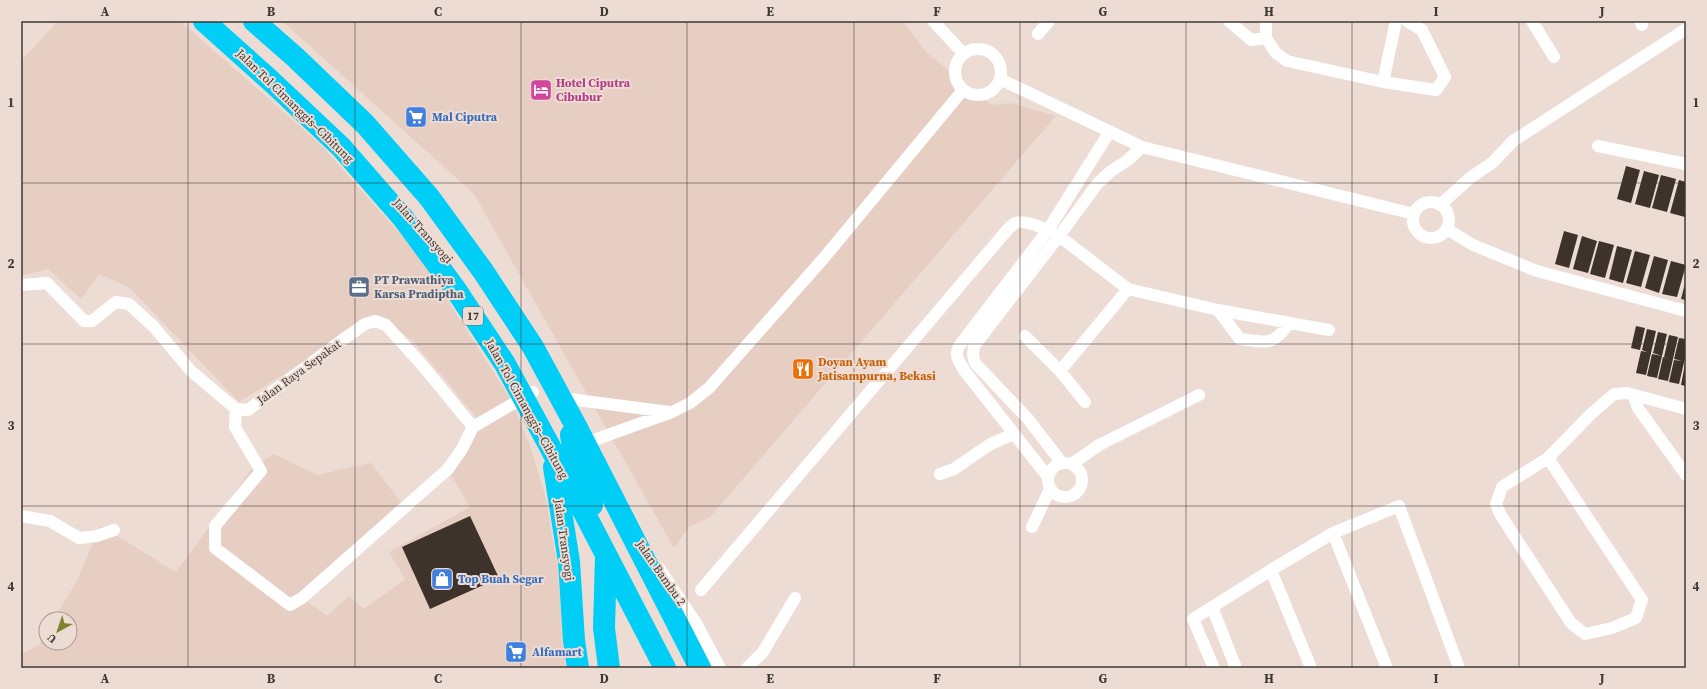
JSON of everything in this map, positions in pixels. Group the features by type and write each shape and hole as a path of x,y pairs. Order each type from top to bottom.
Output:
{"highway":[{"name":"Jalan Transyogi","path":"198,21 376,180 416,219 450,259 478,298 504,339 533,392 545,427 554,470 569,562 574,640 578,668"},
{"name":"Jalan Tol Cimanggis–Cibitung","path":"204,21 341,147 403,218 456,290 505,364 548,443 665,668"},
{"path":"255,21 404,163 438,198 474,241 508,288 530,322 548,361 562,398 573,447 606,557 604,628 609,668"},
{"path":"255,21 365,124 429,197 483,271 533,347 566,407 700,668"}],"street":[{"path":"933,21 964,54"},
{"path":"1038,34 1049,21"},
{"path":"1229,21 1251,40 1266,38"},
{"path":"1266,21 1266,38 1276,52 1287,61 1383,82 1436,90 1445,77 1422,30 1407,21"},
{"path":"1383,82 1396,21"},
{"path":"1532,21 1554,57"},
{"path":"1440,205 1471,177 1492,163 1513,141 1686,29"},
{"path":"980,49 995,57 1001,71 1000,79 994,88 984,94 973,94 963,90 959,85 955,72 956,65 964,54 971,50 980,49"},
{"path":"1000,79 1142,147 1414,214"},
{"path":"573,447 672,412 690,403 709,388 823,259 963,90"},
{"path":"1110,131 1048,230 959,346 956,354 956,357 964,370 1013,434 1057,496 1067,498 1080,490 1083,480 1080,471 1067,464 1028,419 975,363 973,355 974,346 1098,183 1142,147"},
{"path":"1598,146 1686,164"},
{"path":"1426,203 1435,203 1440,205 1446,211 1449,225 1444,233 1436,238 1432,239 1423,237 1414,227 1412,218 1414,214 1419,206 1426,203"},
{"path":"701,590 1008,229 1019,222 1048,230 1059,236 1128,289 1218,310 1330,330"},
{"path":"1447,229 1473,245 1536,270 1686,311"},
{"path":"21,285 47,282 84,321 92,321 116,302 129,304 154,327 191,371 236,409 235,427 261,471 214,526 215,548 286,603 291,605 302,598 448,469 462,449 473,427 533,392"},
{"path":"1060,371 1128,289"},
{"path":"1218,310 1240,339 1269,342 1282,335 1289,323"},
{"name":"Jalan Raya Sepakat","path":"236,409 248,410 365,324 375,321 386,325 423,366 473,427"},
{"path":"1024,336 1060,371 1084,402"},
{"path":"1548,458 1642,600 1636,618 1612,628 1585,634 1571,623 1500,514 1496,504 1502,487 1548,458 1606,400 1614,394 1620,393 1686,409"},
{"path":"1032,527 1049,483 1052,468 1067,464 1100,445 1198,395"},
{"path":"1634,396 1638,408 1686,475"},
{"path":"562,398 672,412"},
{"path":"940,474 954,469 989,445 1013,434"},
{"name":"Jalan Bambu 2","path":"587,490 604,498 614,508 662,572 696,623 720,668"},
{"path":"1214,668 1193,619 1270,570 1333,534 1400,506 1459,668"},
{"path":"21,516 50,521 79,538 97,536 114,530"},
{"path":"1333,534 1387,668"},
{"path":"1270,570 1311,668"},
{"path":"747,668 763,652 795,598"},
{"path":"1212,607 1236,668"}],"shaded area":[{"path":"58,21 180,21 320,144 418,254 510,398 529,443 545,495 557,564 566,668 21,668 21,655 38,646 38,651 78,651 78,611 59,611 75,584 101,526 176,572 253,467 274,454 317,475 371,463 406,509 301,597 327,616 349,596 364,609 405,579 389,552 470,507 446,466 478,419 414,342 378,316 239,402 129,287 99,274 81,299 48,269 21,276 21,61"},
{"path":"282,21 903,21 926,52 991,105 1011,103 1056,116 710,517 689,527 674,548 474,194"}],"building":[{"path":"1626,166 1640,170 1631,203 1617,199"},
{"path":"1644,171 1659,175 1650,208 1635,204"},
{"path":"1661,175 1676,179 1667,212 1652,208"},
{"path":"1679,180 1686,182 1685,217 1670,213"},
{"path":"1564,231 1578,235 1569,268 1555,264"},
{"path":"1582,236 1597,241 1588,273 1573,269"},
{"path":"1599,241 1614,245 1605,278 1590,274"},
{"path":"1617,246 1632,250 1623,283 1609,279"},
{"path":"1635,251 1650,255 1641,287 1626,283"},
{"path":"1654,256 1668,260 1659,293 1645,288"},
{"path":"1671,261 1686,265 1677,297 1662,294"},
{"path":"1686,280 1686,300 1681,299"},
{"path":"1636,326 1645,328 1640,350 1631,348"},
{"path":"1647,329 1656,331 1646,375 1636,373 1641,351 1647,352 1642,350"},
{"path":"1658,332 1667,334 1662,356 1653,353"},
{"path":"1669,335 1678,337 1668,381 1658,379 1663,357 1668,358 1664,357"},
{"path":"1679,338 1686,339 1686,354 1679,384 1669,382 1674,360 1682,361 1674,359"},
{"path":"1652,354 1662,356 1657,378 1647,376"},
{"path":"1686,364 1686,386 1681,385"},
{"path":"470,516 499,578 430,609 402,547"}],"place":[{"name":"Hotel Ciputra Cibubur","path":"541,90"},
{"name":"Mal Ciputra","path":"416,117"},
{"name":"PT Prawathiya Karsa Pradiptha","path":"359,287"},
{"name":"Doyan Ayam Jatisampurna, Bekasi","path":"803,369"},
{"name":"Top Buah Segar","path":"442,579"},
{"name":"Alfamart","path":"516,652"}]}
